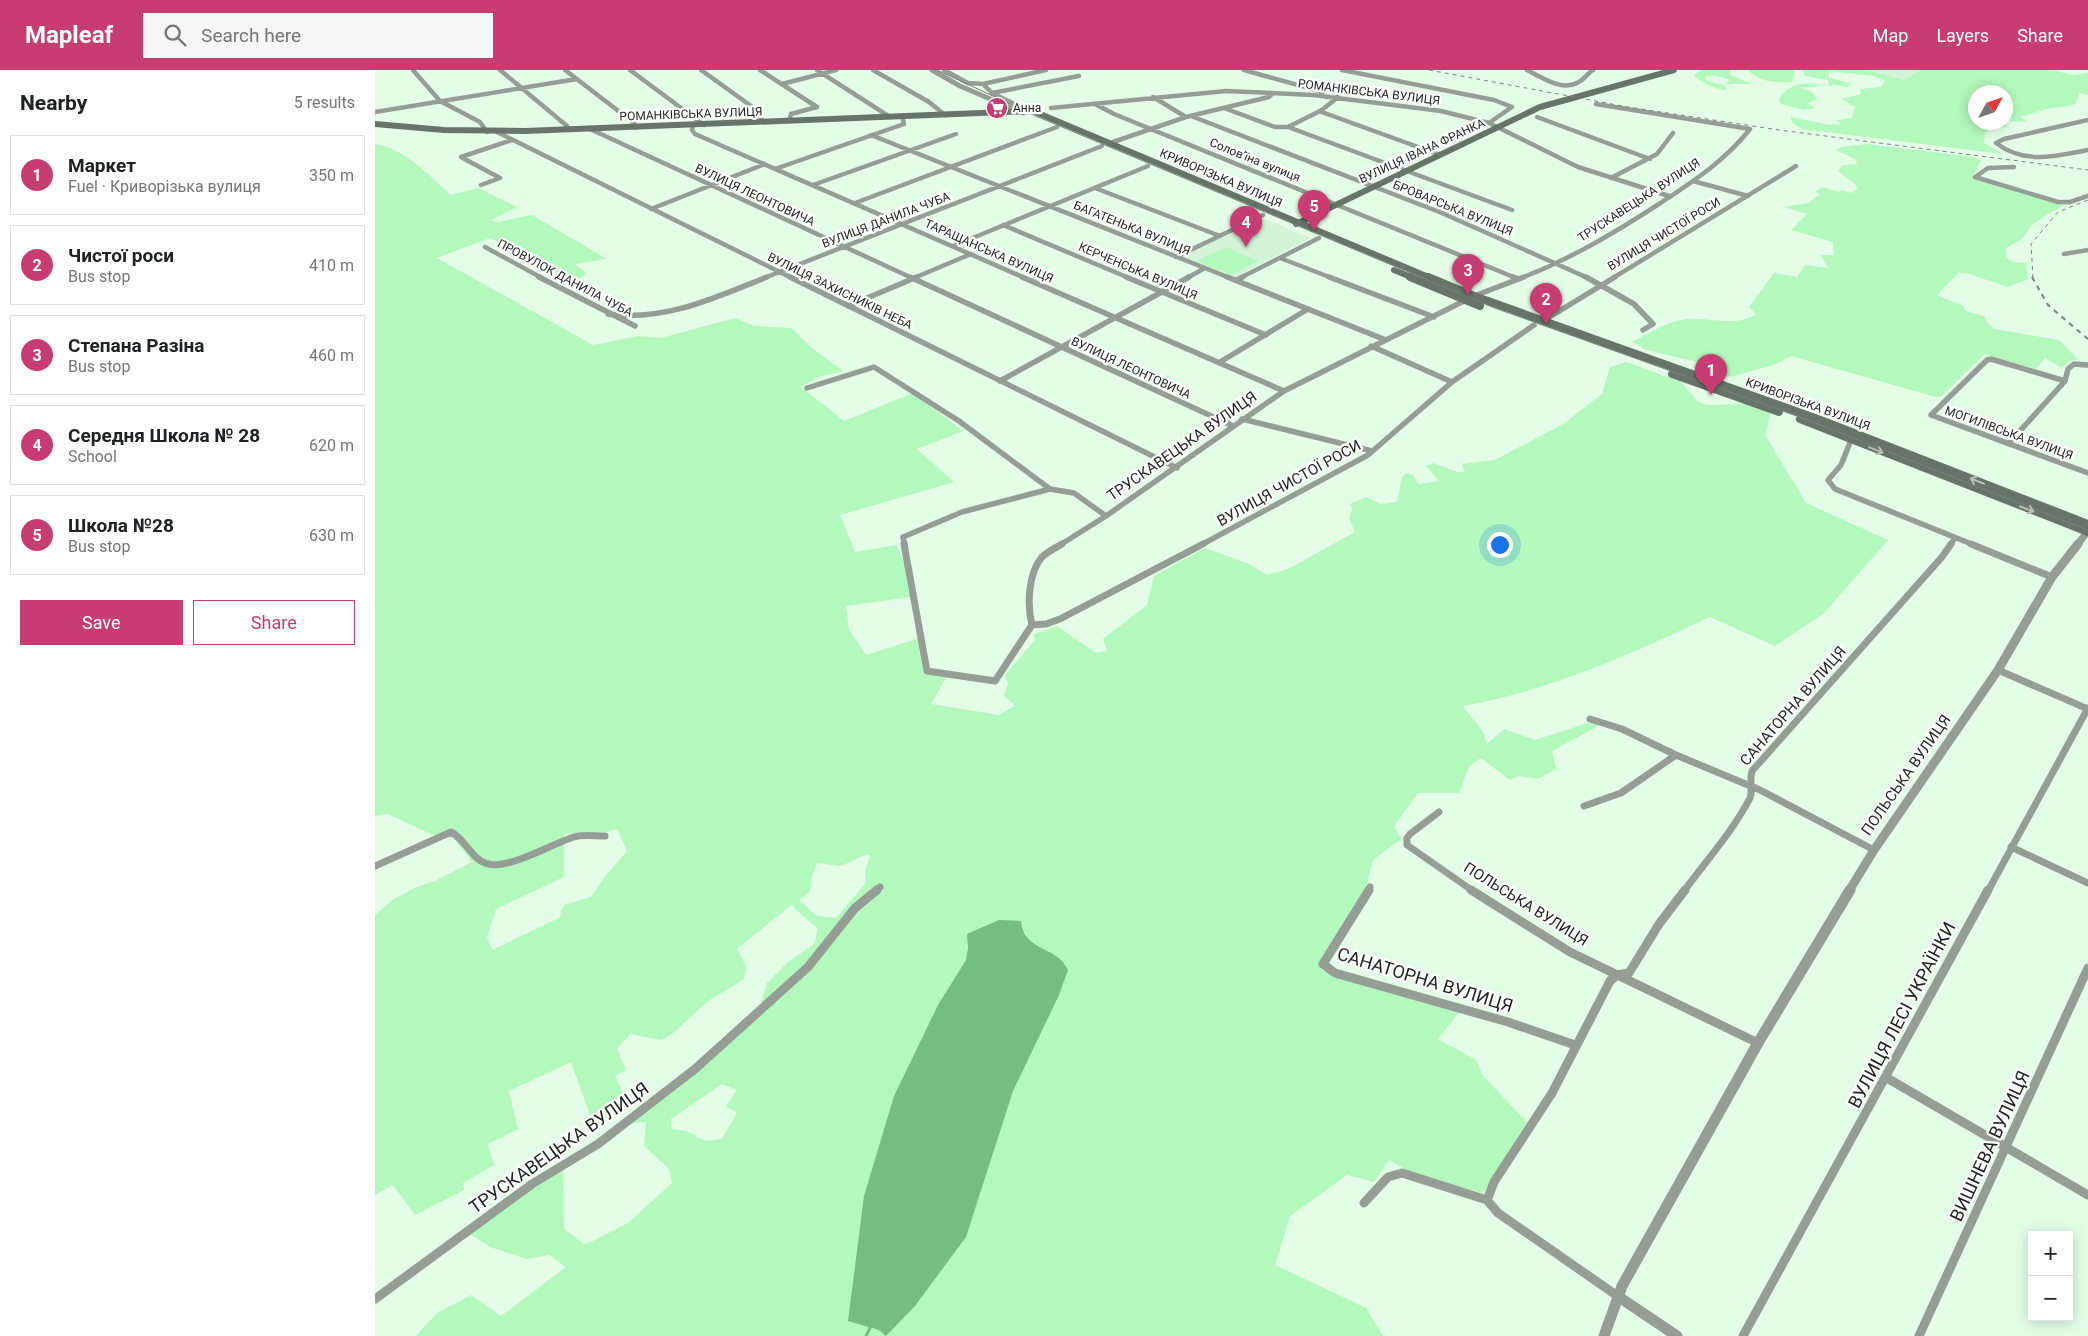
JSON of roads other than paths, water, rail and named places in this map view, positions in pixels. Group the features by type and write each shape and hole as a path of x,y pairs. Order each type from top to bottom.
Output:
{"main road":[{"name":"ВУЛИЦЯ ІВАНА ФРАНКА","path":"1295,224 1540,107 1675,70"},
{"name":"РОМАНКІВСЬКА ВУЛИЦЯ","path":"375,124 495,132 636,128 1007,111"},
{"name":"КРИВОРІЗЬКА ВУЛИЦЯ","path":"1007,111 1024,111 1110,143 1295,224 1474,296 1826,422 2088,524"},
{"name":"КРИВОРІЗЬКА ВУЛИЦЯ","path":"1024,111 1057,127 1263,215 1295,224 1319,238 1466,300 1796,418 2088,532"}],"street":[{"path":"413,70 440,101 480,122 487,132"},
{"path":"500,70 567,126 566,130"},
{"path":"567,71 578,70"},
{"path":"630,70 704,125"},
{"path":"701,70 758,111 762,116 763,122"},
{"path":"760,70 817,107 791,114 789,121"},
{"path":"817,70 890,116"},
{"path":"782,84 836,70"},
{"path":"873,70 929,102 945,114"},
{"name":"КРИВОРІЗЬКА ВУЛИЦЯ","path":"932,70 960,86 1024,111"},
{"path":"944,70 968,83 983,84 1046,70"},
{"path":"1011,70 1020,75"},
{"path":"1244,70 1338,97"},
{"path":"1341,70 1505,103 1512,107 1511,110 1489,123"},
{"path":"1527,70 1548,81 1573,84 1579,83 1585,74 1593,70"},
{"path":"567,71 634,123 636,128"},
{"path":"992,93 1079,76"},
{"path":"375,112 577,79"},
{"path":"983,84 992,93 1024,111"},
{"name":"РОМАНКІВСЬКА ВУЛИЦЯ","path":"1051,108 1226,91 1338,97 1441,112 1489,123 1578,167 1669,196"},
{"path":"1110,143 1189,117 1269,97 1273,93"},
{"name":"БРОВАРСЬКА ВУЛИЦЯ","path":"1153,97 1189,117 1373,186 1479,228 1559,263 1603,284 1647,312 1653,318 1653,324 1643,330"},
{"path":"1288,127 1319,111 1338,97"},
{"name":"Соловʼїна вулиця","path":"1095,104 1151,129 1519,279"},
{"name":"ТРУСКАВЕЦЬКА ВУЛИЦЯ","path":"1474,296 1559,263 1603,240 1693,181 1723,158 1750,129 1596,104"},
{"path":"1223,108 1275,126 1288,127 1512,210"},
{"path":"1319,111 1440,155"},
{"path":"775,169 904,124 902,116"},
{"path":"1537,117 1650,159"},
{"path":"2088,120 2004,139 1997,144 2005,150 2041,159 2088,150"},
{"name":"ТАРАЩАНСЬКА ВУЛИЦЯ","path":"693,125 692,130 695,134 1284,391"},
{"path":"855,203 1057,127"},
{"name":"ВУЛИЦЯ ЛЕОНТОВИЧА","path":"590,129 1233,426"},
{"name":"ВУЛИЦЯ ЗАХИСНИКІВ НЕБА","path":"495,132 1177,468"},
{"path":"1611,178 1657,154 1673,133"},
{"path":"813,185 956,134"},
{"name":"БАГАТЕНЬКА ВУЛИЦЯ","path":"871,135 1387,340"},
{"path":"481,185 500,178 461,157 512,140"},
{"name":"ВУЛИЦЯ ДАНИЛА ЧУБА","path":"608,314 619,316 676,310 780,272 1102,146"},
{"path":"651,209 765,164"},
{"path":"953,246 1148,166"},
{"name":"ВУЛИЦЯ ЧИСТОЇ РОСИ","path":"1543,321 1797,166"},
{"path":"2014,167 1987,168 1979,171 1975,177 2058,202 2070,202 2088,196"},
{"path":"1693,181 1748,196"},
{"path":"1095,188 1220,236"},
{"path":"1176,257 1263,215"},
{"name":"КЕРЧЕНСЬКА ВУЛИЦЯ","path":"1003,225 1265,335"},
{"path":"1236,280 1319,238"},
{"name":"ПРОВУЛОК ДАНИЛА ЧУБА","path":"485,248 608,314 635,326"},
{"path":"2064,254 2088,250"},
{"path":"848,306 971,254"},
{"path":"1280,258 1434,318"},
{"path":"1000,381 1205,268"},
{"name":"ТРУСКАВЕЦЬКА ВУЛИЦЯ","path":"1033,625 1029,613 1034,569 1043,556 1107,516 1284,391 1371,346 1434,318 1466,300"},
{"path":"1220,362 1308,309"},
{"name":"ВУЛИЦЯ ЧИСТОЇ РОСИ","path":"1033,625 1060,620 1111,594 1373,451 1453,382 1534,325"},
{"path":"1371,346 1453,382"},
{"name":"МОГИЛІВСЬКА ВУЛИЦЯ","path":"2065,381 1991,359 1987,360 1931,415 2088,473"},
{"path":"2009,443 2065,381 2068,369 2074,364 2088,365"},
{"path":"807,388 874,367 959,421 1050,489"},
{"path":"1242,419 1373,451"},
{"path":"1851,440 1841,465 1828,480 1829,484 1955,538 2053,577"},
{"path":"1033,625 1019,642 995,681 927,671 903,537 962,512 1050,489 1064,488 1077,493 1107,516"},
{"name":"ПОЛЬСЬКА ВУЛИЦЯ","path":"1605,1336 1622,1286 1674,1191 1758,1044 1874,850 1999,670 2053,577 2088,532"},
{"name":"САНАТОРНА ВУЛИЦЯ","path":"1487,1200 1494,1182 1552,1093 1575,1045 1610,981 1617,974 1629,974 1659,924 1737,819 1751,795 1749,780 1752,771 1942,557 1955,538"},
{"path":"1999,670 2088,709"},
{"name":"ВУЛИЦЯ ЛЕСІ УКРАЇНКИ","path":"1743,1336 1887,1078 2011,847 2088,709"},
{"path":"1590,719 1622,729 1676,755 1760,790 1874,850"},
{"path":"1584,806 1595,805 1641,781 1676,755"},
{"name":"ПОЛЬСЬКА ВУЛИЦЯ","path":"1439,812 1410,834 1407,838 1407,845 1454,879 1539,934 1758,1044"},
{"path":"375,866 451,832 482,862 491,866 504,864 572,838 605,836"},
{"path":"2011,847 2088,883"},
{"name":"ТРУСКАВЕЦЬКА ВУЛИЦЯ","path":"375,1300 532,1184 598,1144 695,1069 808,967 855,908 880,887"},
{"name":"САНАТОРНА ВУЛИЦЯ","path":"1370,887 1362,903 1330,950 1323,964 1325,967 1335,973 1508,1022 1575,1045"},
{"name":"ВИШНЕВА ВУЛИЦЯ","path":"1919,1336 2007,1149 2088,968"},
{"path":"1887,1078 2088,1195"},
{"path":"1365,1203 1373,1190 1388,1177 1403,1173 1425,1182 1487,1200 1498,1213 1677,1336"}],"waterway":[{"path":"866,1336 870,1328"}],"tram line":[{"path":"937,70 1038,117 1492,307 1805,419 2088,530"}],"railway":[{"path":"1429,70 1628,107 1779,130 2088,170"},
{"path":"2033,278 2031,244 2058,212 2088,200"},
{"path":"2032,277 2048,305 2088,339"}],"place":[{"name":"Анна","path":"997,108"},
{"name":"Школа №28","path":"1314,231"},
{"name":"Середня Школа № 28","path":"1246,247"},
{"name":"Степана Разіна","path":"1468,295"},
{"name":"Чистої роси","path":"1546,324"},
{"name":"Маркет","path":"1711,395"}]}
